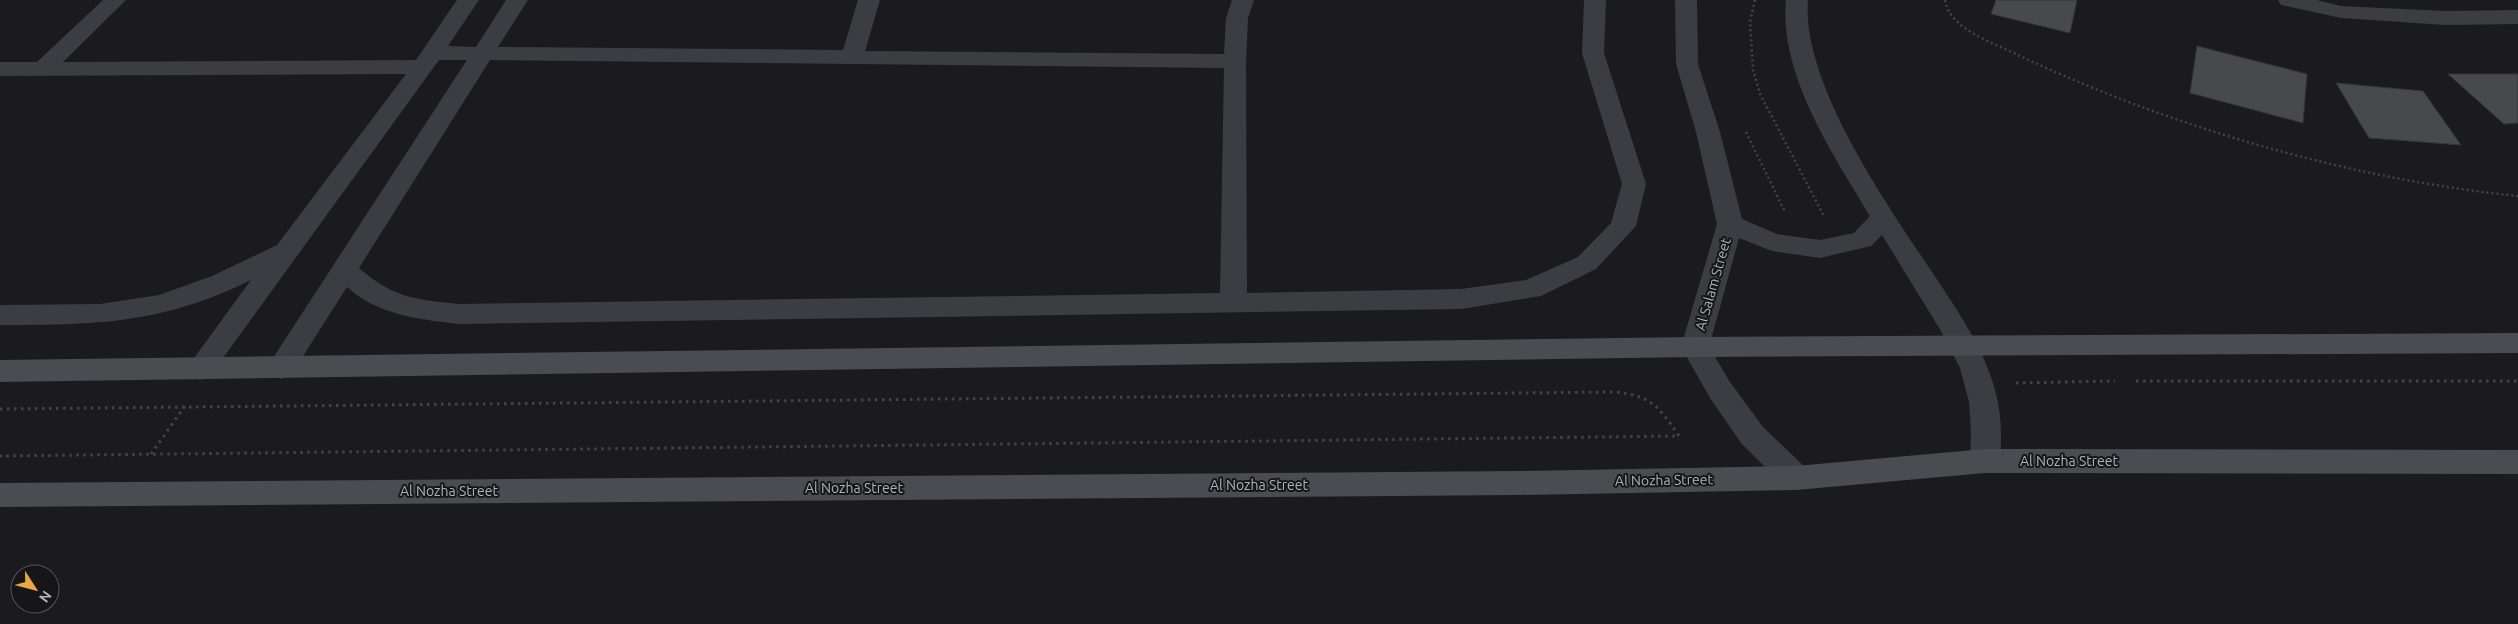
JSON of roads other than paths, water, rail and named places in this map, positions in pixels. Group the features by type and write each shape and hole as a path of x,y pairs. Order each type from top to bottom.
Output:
{"main road":[{"path":"0,371 1963,344 2518,343"},
{"name":"Al Nozha Street","path":"0,495 1518,483 1796,478 1985,461 2518,462"}],"street":[{"path":"43,69 115,0"},
{"path":"205,369 287,250 428,60 468,0"},
{"path":"281,368 517,0"},
{"path":"852,57 869,0"},
{"path":"1233,301 1235,61 1237,18 1243,0"},
{"path":"344,269 370,292 408,308 458,314 1461,299 1531,289 1587,263 1623,226 1634,184 1593,53 1593,7 1595,0"},
{"name":"Al Salam Street","path":"1686,0 1687,64 1708,132 1730,224 1695,347 1720,390 1752,435 1796,478"},
{"path":"1797,0 1795,14 1805,72 1838,137 1884,217 1963,344 1980,382 1988,422 1985,461"},
{"path":"2289,0 2341,12 2445,18 2518,17"},
{"path":"0,69 428,60 483,54 1235,61"},
{"path":"1730,224 1772,242 1820,249 1862,240 1884,217"},
{"path":"0,315 91,315 159,305 227,282 287,250"}]}
